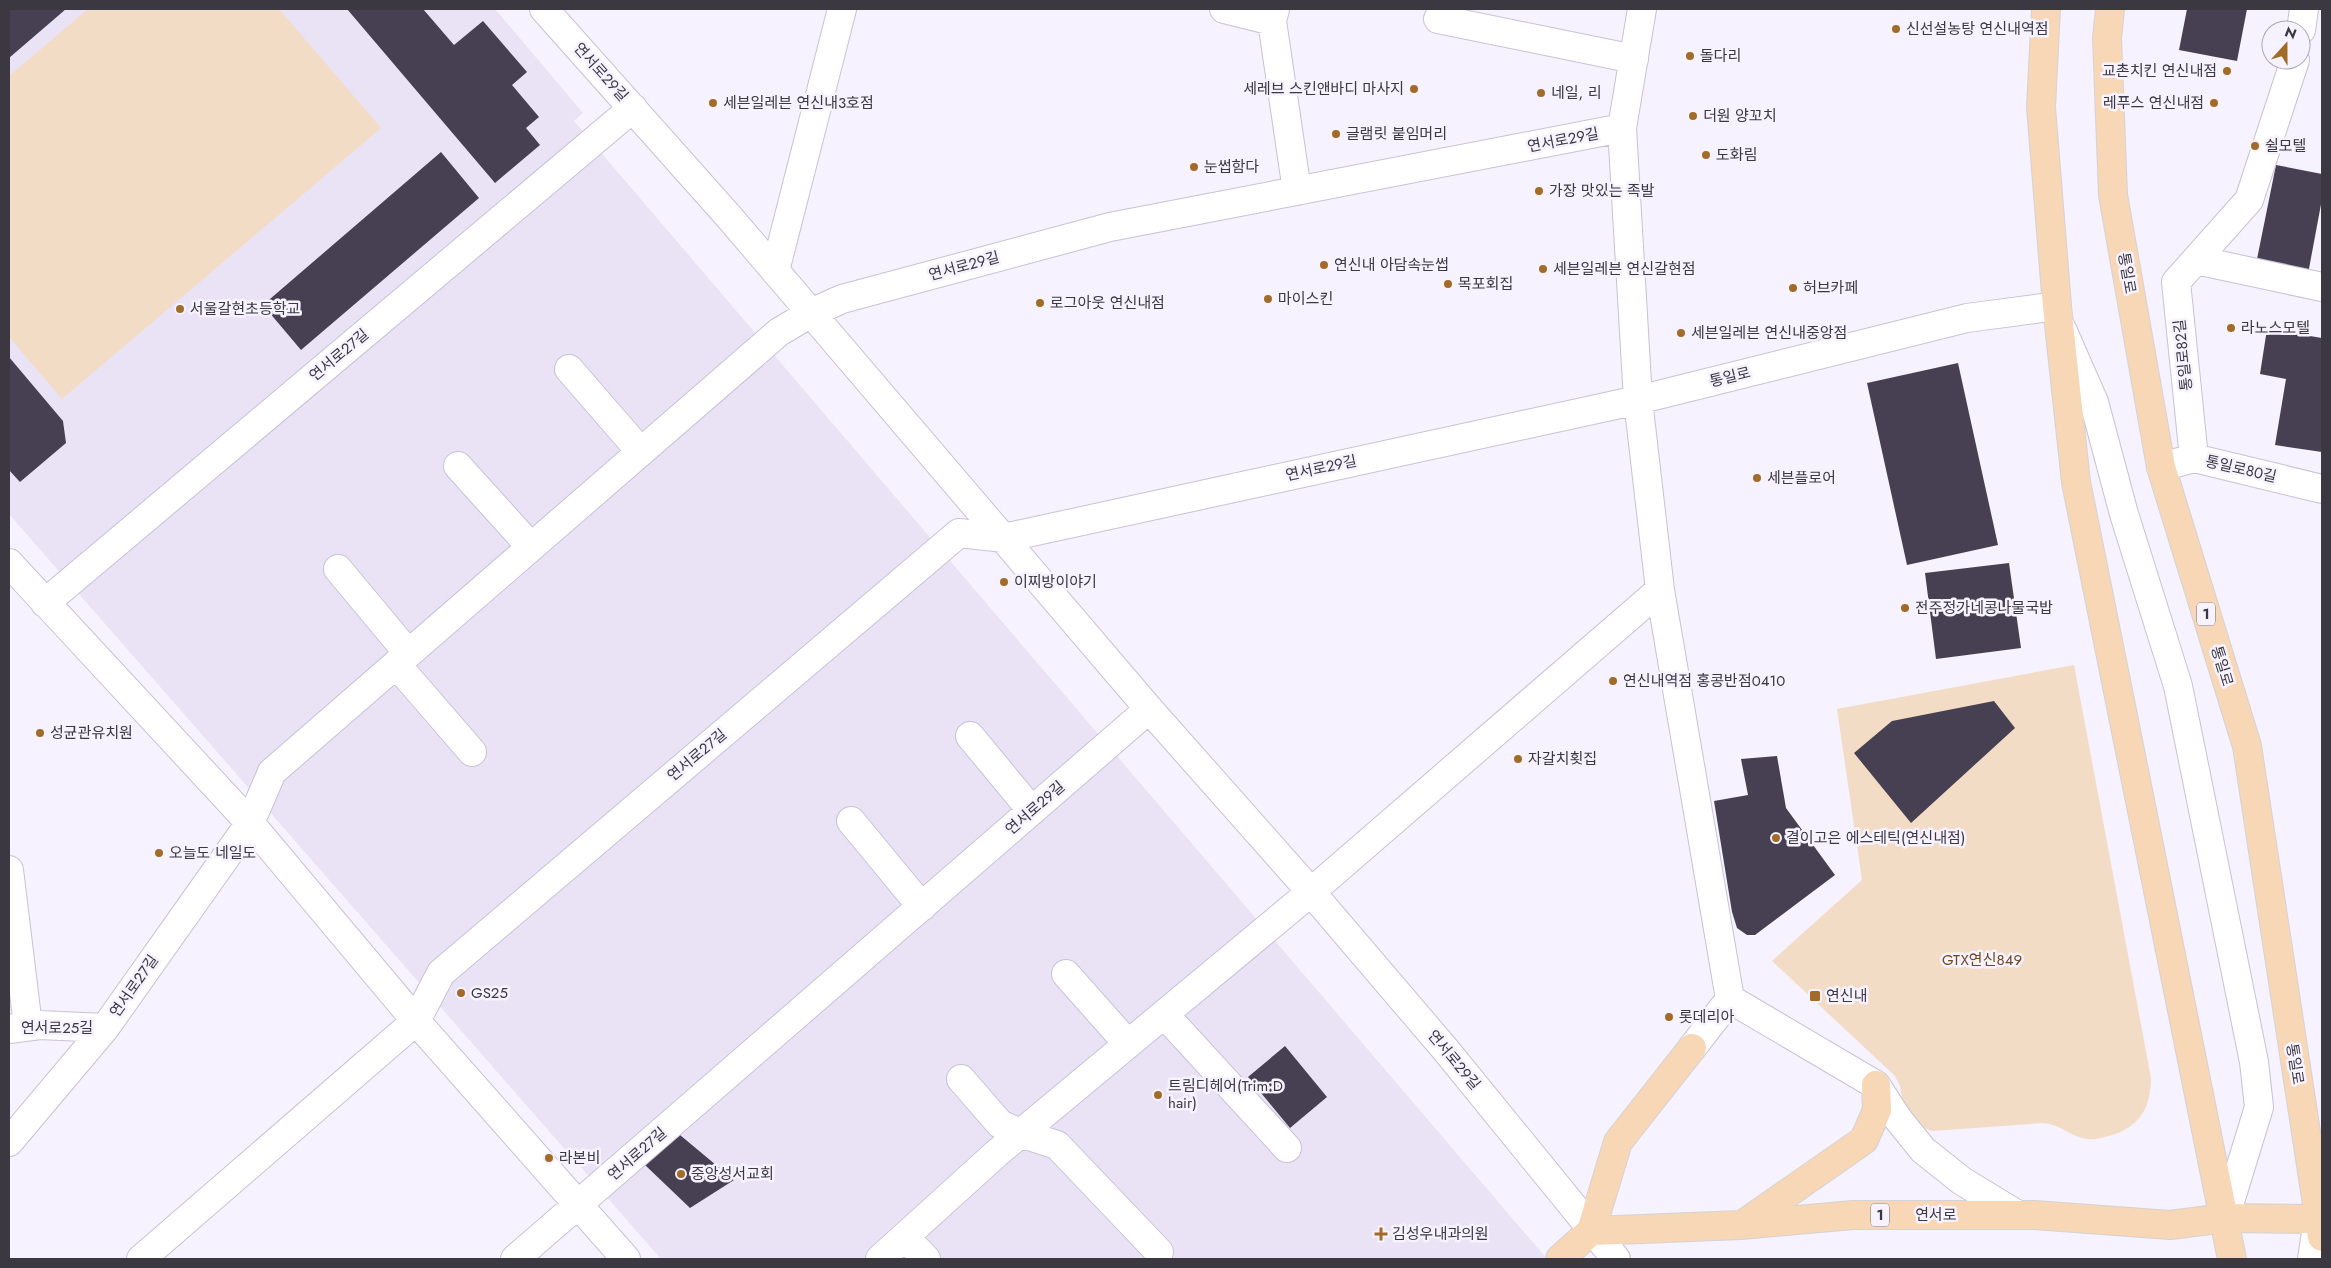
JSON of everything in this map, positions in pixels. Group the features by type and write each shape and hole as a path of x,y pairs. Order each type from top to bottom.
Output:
{"main road":[{"path":"2046,9 2041,107 2059,316 2076,482 2232,1259"},
{"name":"통일로","path":"2110,9 2107,38 2113,195 2161,467 2247,746 2321,1225"},
{"path":"1560,1259 1591,1231 1618,1142 1692,1048"},
{"path":"1741,1225 1864,1140 1877,1110 1876,1085"},
{"name":"연서로","path":"1591,1231 1741,1225 1853,1215 2018,1215 2170,1225 2225,1218 2321,1225"}],"street":[{"name":"연서로29길","path":"544,9 775,271 1149,709 1311,892 1445,1049 1591,1231 1616,1259"},
{"path":"775,271 842,9"},
{"path":"1224,9 1273,15 1297,191"},
{"path":"1642,9 1622,128 1638,400 1660,590 1680,718 1730,999 1692,1048"},
{"path":"1438,19 1634,59"},
{"name":"통일로82길","path":"2194,458 2176,282 2249,200 2292,70"},
{"name":"연서로27길","path":"45,602 633,108"},
{"name":"연서로29길","path":"641,452 779,332 811,313 842,298 1110,227 1622,128"},
{"path":"2196,260 2322,287"},
{"path":"2059,316 2094,402 2124,514 2178,686 2254,1062 2259,1107 2225,1218"},
{"name":"통일로","path":"1638,400 1967,318 2059,316"},
{"path":"570,369 641,452"},
{"name":"연서로29길","path":"1004,538 1638,400"},
{"name":"연서로27길","path":"9,1142 105,1028 250,823 272,772 641,452"},
{"name":"통일로80길","path":"2161,467 2194,458 2322,489"},
{"path":"458,466 531,547"},
{"name":"연서로27길","path":"141,1259 416,1020 442,972 959,533 1004,538"},
{"path":"9,563 250,823 416,1020 626,1259"},
{"path":"338,570 472,752"},
{"path":"880,1259 1020,1133 1311,892 1660,590"},
{"name":"연서로29길","path":"922,907 1149,709"},
{"path":"970,736 1032,811"},
{"path":"851,821 922,907"},
{"path":"9,870 18,1027"},
{"name":"연서로27길","path":"579,1205 922,907"},
{"path":"1066,974 1128,1044"},
{"path":"1730,999 1876,1085 1898,1119 1923,1150 1962,1181 2018,1215"},
{"path":"1164,1014 1287,1148"},
{"name":"연서로25길","path":"18,1027 105,1028"},
{"path":"961,1079 1000,1124 1020,1133 1058,1144 1158,1252"},
{"path":"516,1259 579,1205"},
{"path":"2312,1259 2321,1225"},
{"path":"905,1237 926,1259"}],"shaded area":[{"path":"9,9 495,9 583,113 574,121 1547,1259 661,1259 9,514"}],"green space":[{"path":"88,9 279,9 381,128 62,399 9,337 9,76"},
{"name":"GTX연신849","path":"2074,665 2151,1078 2149,1099 2141,1115 2128,1128 2096,1139 2082,1138 2055,1126 2043,1123 1932,1131 1915,1125 1903,1102 1900,1086 1895,1076 1772,961 1862,880 1837,709"}],"building":[{"path":"9,9 66,9 9,58"},
{"path":"347,9 423,9 454,45 483,21 527,72 512,85 539,117 526,128 540,145 495,183"},
{"path":"2187,9 2247,9 2237,61 2179,50"},
{"path":"441,152 479,198 301,350 263,305"},
{"path":"2276,165 2322,174 2322,199 2308,274 2256,264"},
{"path":"2267,329 2322,338 2322,452 2275,445 2286,379 2260,374"},
{"path":"9,357 63,421 66,443 20,482 9,470"},
{"path":"1958,363 1998,545 1907,565 1867,383"},
{"path":"2009,563 2021,648 1936,659 1925,573"},
{"path":"1994,701 2015,728 1911,823 1854,753 1892,721"},
{"path":"1777,756 1786,808 1835,875 1755,935 1747,935 1737,928 1732,912 1714,801 1748,795 1741,759"},
{"path":"1285,1046 1327,1097 1290,1128 1248,1077"},
{"name":"중앙성서교회","path":"680,1135 734,1180 690,1208 645,1165"}],"place":[{"name":"신선설농탕 연신내역점","path":"1896,29"},
{"name":"돌다리","path":"1690,56"},
{"name":"교촌치킨 연신내점","path":"2227,71"},
{"name":"세레브 스킨앤바디 마사지","path":"1414,89"},
{"name":"네일, 리","path":"1541,93"},
{"name":"세븐일레븐 연신내3호점","path":"713,103"},
{"name":"레푸스 연신내점","path":"2214,103"},
{"name":"더원 양꼬치","path":"1693,116"},
{"name":"글램릿 붙임머리","path":"1336,134"},
{"name":"쉴모텔","path":"2255,146"},
{"name":"도화림","path":"1706,155"},
{"name":"눈썹함다","path":"1194,167"},
{"name":"가장 맛있는 족발","path":"1539,191"},
{"name":"연신내 아담속눈썹","path":"1324,265"},
{"name":"세븐일레븐 연신갈현점","path":"1543,269"},
{"name":"목포회집","path":"1448,284"},
{"name":"허브카페","path":"1793,288"},
{"name":"마이스킨","path":"1268,299"},
{"name":"로그아웃 연신내점","path":"1040,303"},
{"name":"서울갈현초등학교","path":"180,309"},
{"name":"라노스모텔","path":"2231,328"},
{"name":"세븐일레븐 연신내중앙점","path":"1681,333"},
{"name":"세븐플로어","path":"1757,478"},
{"name":"이찌방이야기","path":"1004,582"},
{"name":"전주정가네콩나물국밥","path":"1905,608"},
{"name":"연신내역점 홍콩반점0410","path":"1613,681"},
{"name":"성균관유치원","path":"40,733"},
{"name":"자갈치횟집","path":"1518,759"},
{"name":"결이고은 에스테틱(연신내점)","path":"1776,838"},
{"name":"오늘도 네일도","path":"159,853"},
{"name":"GS25","path":"461,993"},
{"name":"연신내","path":"1815,996"},
{"name":"롯데리아","path":"1669,1017"},
{"name":"트림디헤어(Trim:D hair)","path":"1158,1095"},
{"name":"라본비","path":"549,1158"},
{"name":"중앙성서교회","path":"681,1174"},
{"name":"김성우내과의원","path":"1381,1234"}]}
